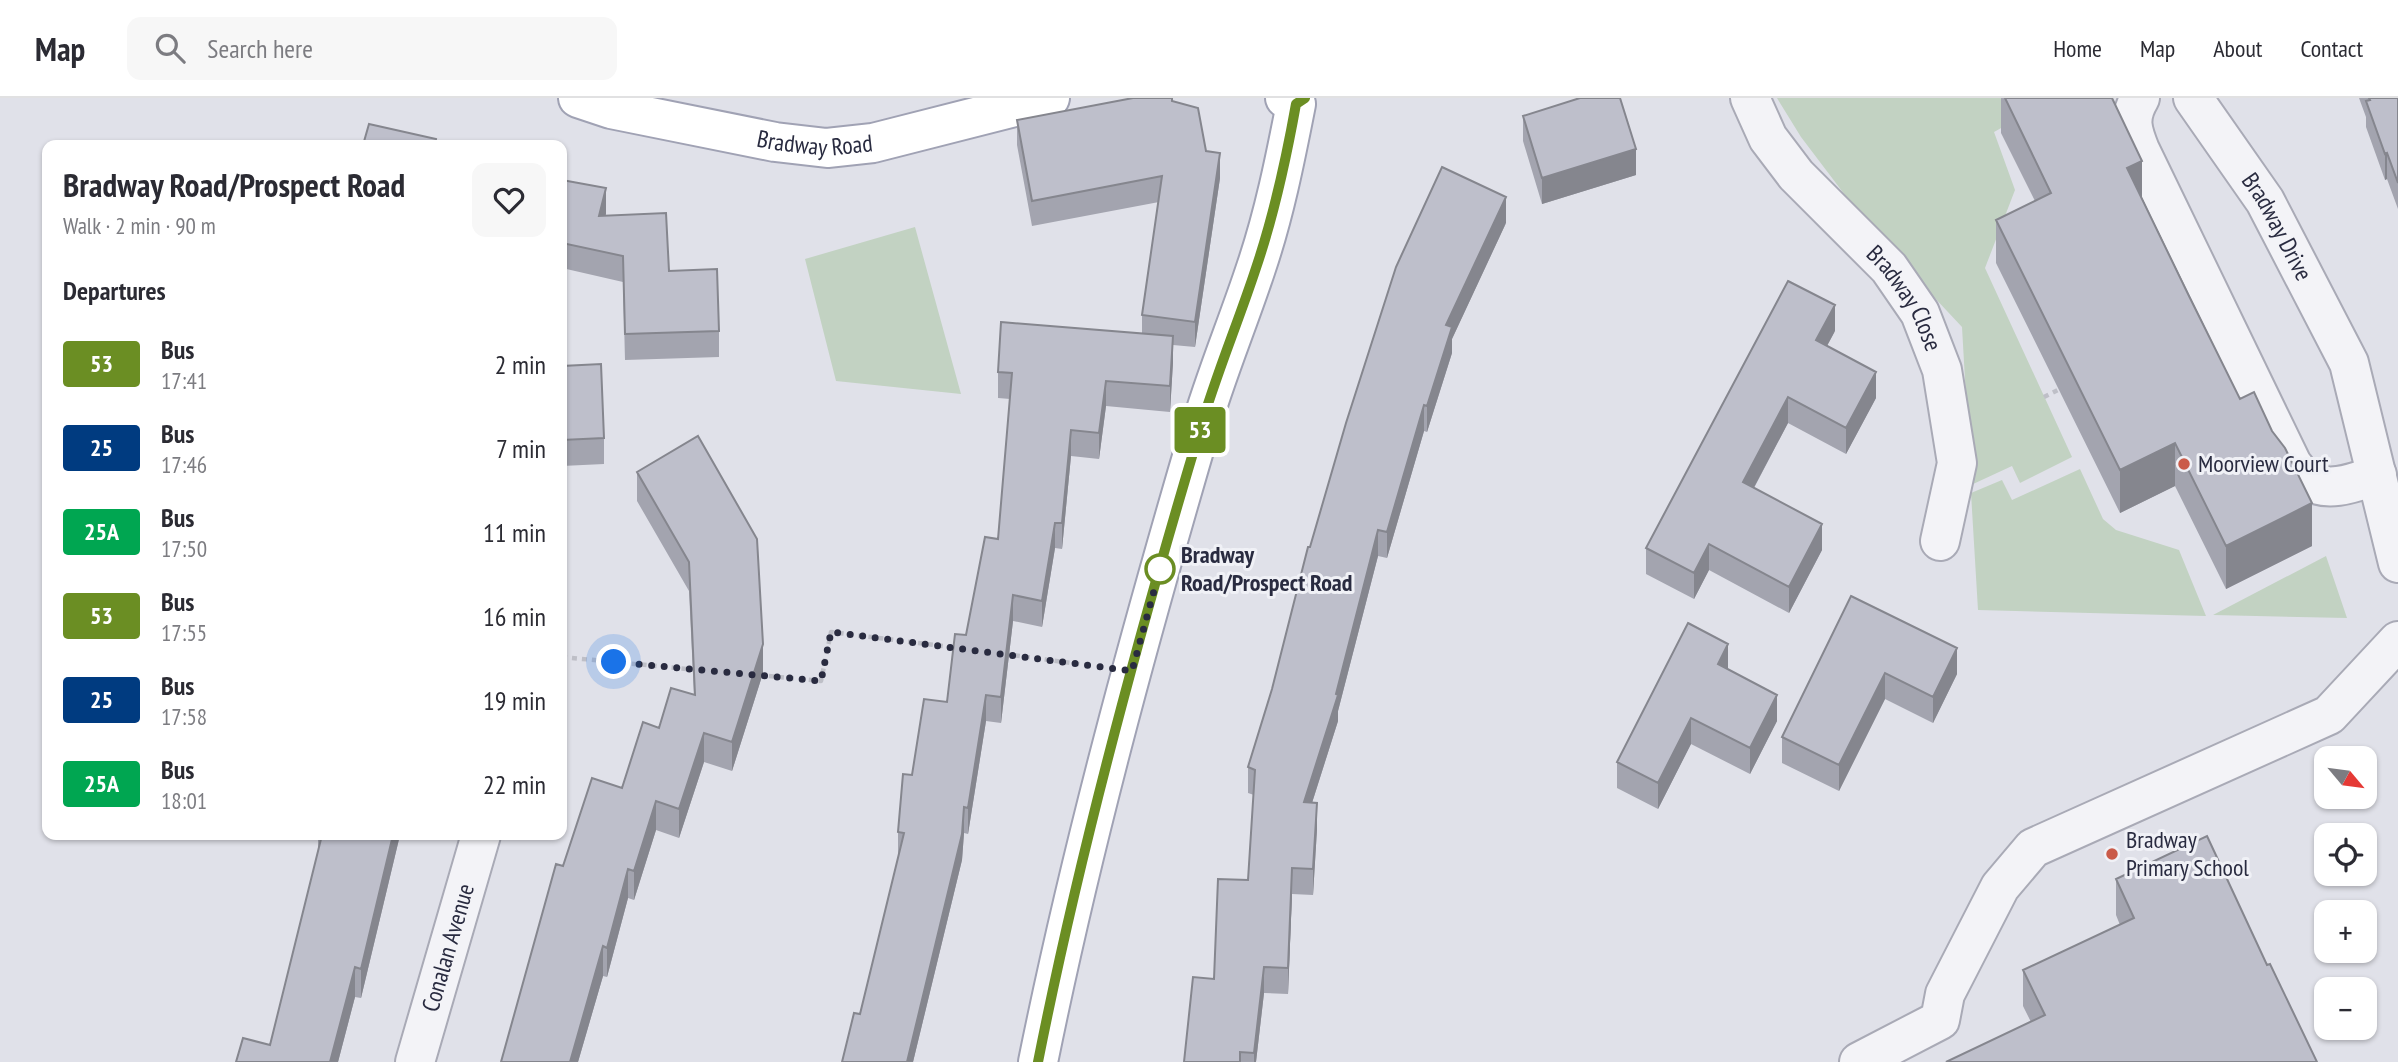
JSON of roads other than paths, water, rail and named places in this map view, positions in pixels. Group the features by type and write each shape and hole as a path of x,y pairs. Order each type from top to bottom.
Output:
{"main road":[{"name":"Bradway Road","path":"578,98 611,109 775,142 827,148 873,143 1050,98"},
{"path":"1038,1062 1078,876 1132,671 1200,429 1257,267 1281,182 1295,100"}],"street":[{"name":"Bradway Close","path":"1750,98 1768,138 1797,174 1889,268 1920,313 1942,370 1957,463 1940,541"},
{"path":"2140,98 2132,110 2131,126 2140,150 2292,464 2307,481 2326,487 2346,485 2377,475"},
{"name":"Bradway Drive","path":"2193,98 2264,201 2348,363 2398,563"},
{"path":"1859,1062 1940,1020 1945,994 2000,887 2033,848 2329,715 2398,641"},
{"name":"Conalan Avenue","path":"415,1062 480,840"}],"place":[{"name":"Moorview Court","path":"2184,464"},
{"name":"Bradway Road/Prospect Road","path":"1160,569"},
{"name":"Bradway Primary School","path":"2112,854"}]}
